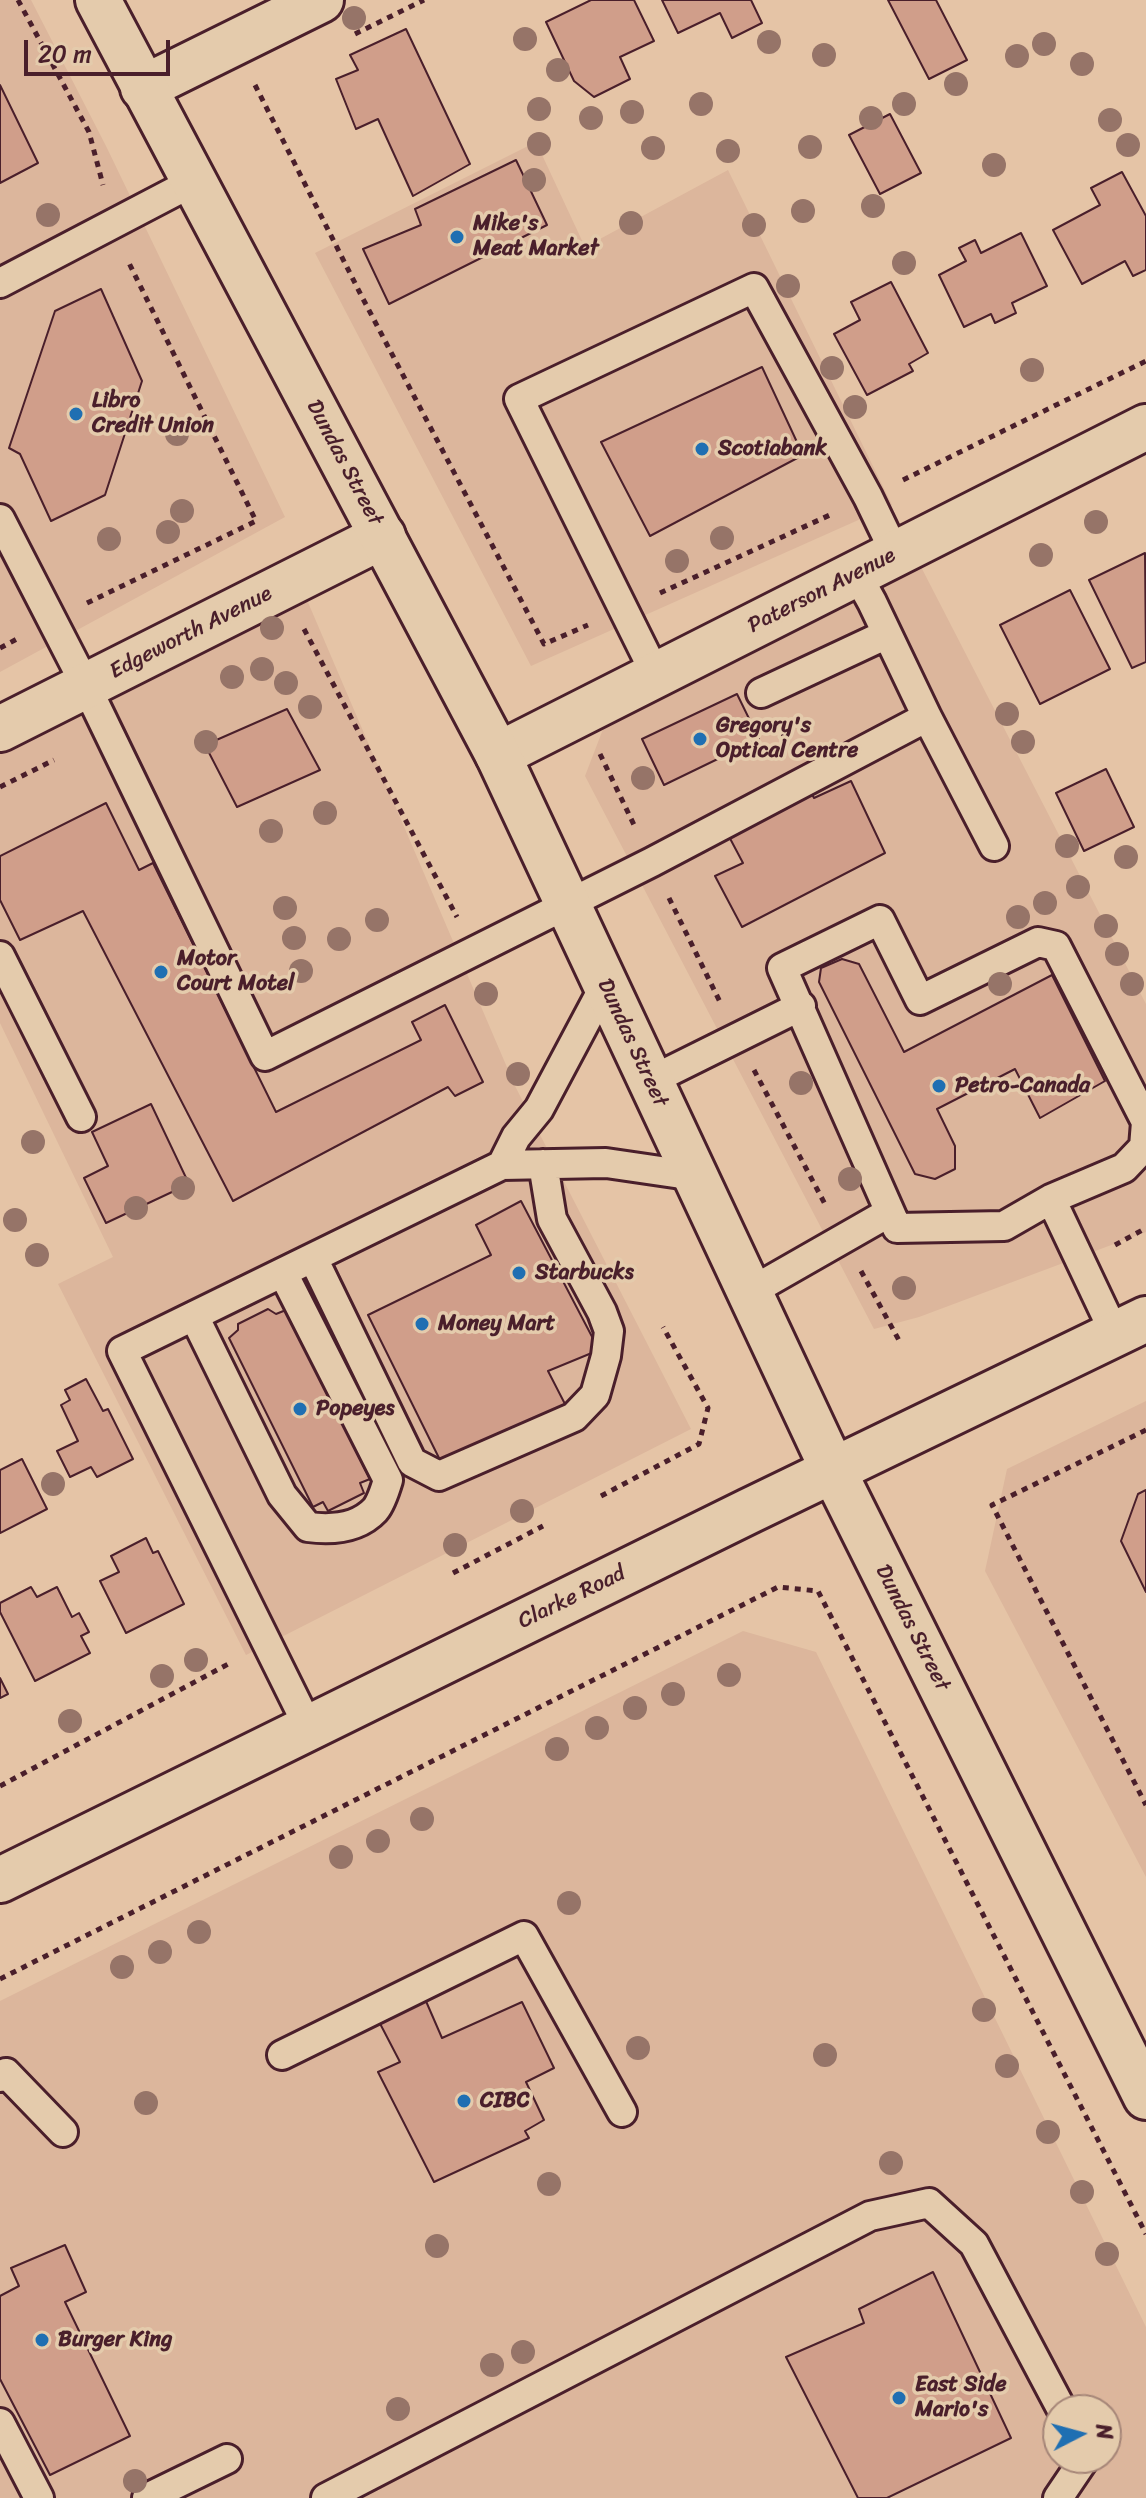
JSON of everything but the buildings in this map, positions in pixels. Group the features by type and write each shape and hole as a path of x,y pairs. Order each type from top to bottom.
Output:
{"main road":[{"name":"Dundas Street","path":"98,0 498,755 833,1470 1146,2097"},
{"path":"143,88 321,0"},
{"name":"Paterson Avenue","path":"498,755 1146,427"},
{"name":"Edgeworth Avenue","path":"0,729 383,536"},
{"name":"Clarke Road","path":"0,1880 1130,1326"}],"lane":[{"path":"0,283 193,182"},
{"path":"656,675 519,399 754,288 868,497 895,553"},
{"path":"0,519 86,686 265,1056 568,904 927,717"},
{"path":"856,573 994,846"},
{"path":"761,693 887,634"},
{"path":"880,920 920,1000 1038,942 1056,946 1146,1122 1144,1147 1124,1168 1051,1199 1004,1226 897,1228 782,968 880,920"},
{"path":"0,956 81,1117"},
{"path":"502,1165 516,1137 546,1096 605,985"},
{"path":"650,1081 801,1006"},
{"path":"309,1728 122,1351 502,1165 606,1163 695,1176"},
{"path":"313,1258 412,1462 439,1476 574,1417 595,1395 606,1356 609,1331 552,1219 543,1164"},
{"path":"1051,1199 1130,1326"},
{"path":"750,1292 890,1212"},
{"path":"194,1316 282,1495 308,1527 329,1530 359,1522 377,1509 388,1480 283,1273"},
{"path":"282,2055 524,1936 622,2112"},
{"path":"0,2077 6,2073 63,2132"},
{"path":"326,2498 870,2216 929,2203 974,2244 1054,2394"},
{"path":"0,2423 39,2498"},
{"path":"147,2498 227,2459"},
{"path":"1058,2498 1074,2474"}],"path":[{"path":"18,0 89,132 105,192"},
{"path":"264,104 544,644 868,497 1146,361"},
{"path":"86,603 256,521 125,256"},
{"path":"303,626 460,922"},
{"path":"0,648 28,634"},
{"path":"0,787 54,760"},
{"path":"736,1037 901,1344"},
{"path":"601,1496 699,1444 708,1408 663,1327"},
{"path":"1146,1430 992,1505 1146,1805"},
{"path":"453,1573 543,1526"},
{"path":"0,1979 778,1587 818,1591 1146,2234"},
{"path":"0,1786 233,1662"}],"shaded area":[{"path":"0,0 31,0 106,146 285,517 0,672"},
{"path":"536,142 585,247 728,170 892,505 531,666 315,253"},
{"path":"919,563 1146,1004 1146,1232 919,1317 874,1329 585,776 605,724"},
{"path":"307,600 515,1086 691,1429 246,1655 58,1284 113,1257 0,1023 0,754"},
{"path":"1146,1401 1146,1877 985,1571 1007,1469"},
{"path":"743,1631 816,1652 1146,2327 1146,2498 0,2498 0,2001"}],"place":[{"name":"Mike's Meat Market","path":"457,237"},
{"name":"Libro Credit Union","path":"76,414"},
{"name":"Scotiabank","path":"702,449"},
{"name":"Gregory's Optical Centre","path":"700,739"},
{"name":"Motor Court Motel","path":"161,972"},
{"name":"Petro-Canada","path":"939,1086"},
{"name":"Starbucks","path":"519,1273"},
{"name":"Money Mart","path":"422,1324"},
{"name":"Popeyes","path":"300,1409"},
{"name":"CIBC","path":"464,2101"},
{"name":"Burger King","path":"42,2340"},
{"name":"East Side Mario's","path":"899,2398"}]}
